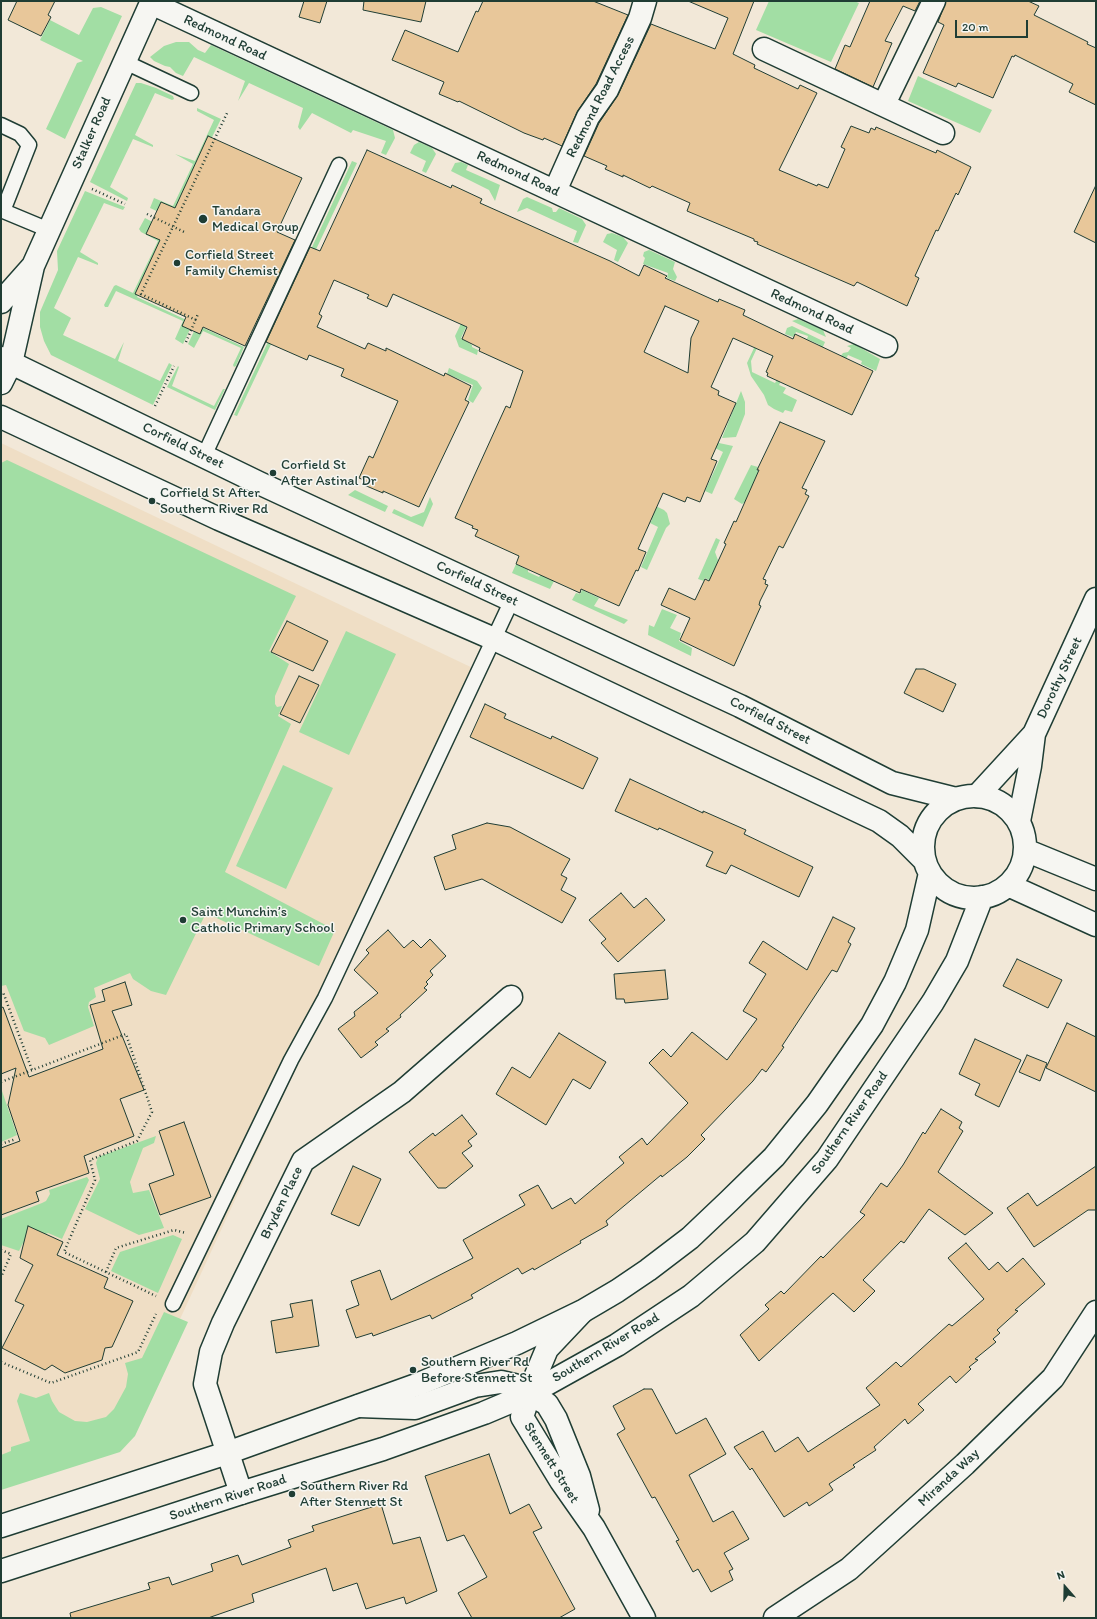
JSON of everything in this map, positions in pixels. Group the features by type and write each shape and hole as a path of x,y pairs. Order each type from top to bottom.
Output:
{"main road":[{"name":"Redmond Road Access","path":"555,191 588,117 607,90 640,18 645,1"},
{"path":"884,104 934,1"},
{"name":"Redmond Road","path":"151,2 703,262 886,346"},
{"name":"Stalker Road","path":"1,383 32,266 151,2"},
{"path":"764,49 943,133"},
{"name":"Stalker Road","path":"1,302 32,266"},
{"name":"Corfield Street","path":"6,360 204,456 740,706 892,783 956,799"},
{"path":"1,416 219,519 494,639 879,821 900,836 927,867 939,884 952,893 967,897 982,897 996,893 1008,885 1017,875 1023,863 1025,850 1024,835 1019,821 1004,805 994,800 977,796 966,796 956,799 943,806 932,818 925,831 923,846 927,867 917,930 895,982 872,1025 817,1104 774,1157 690,1238 648,1270 617,1291 583,1311 466,1365 419,1384 227,1453 1,1526"},
{"name":"Dorothy Street","path":"1019,821 1030,766 1034,734 1096,599"},
{"name":"Dorothy Street","path":"977,796 1034,734"},
{"path":"1025,850 1096,879"},
{"path":"1008,885 1096,925"},
{"name":"Southern River Road","path":"1,1571 382,1449 484,1413 529,1394 617,1345 691,1296 755,1242 827,1159 933,1002 957,961 982,897"},
{"name":"Bryden Place","path":"241,1493 205,1384 211,1352 223,1323 303,1161 402,1092 454,1049 511,997"},
{"path":"529,1394 547,1349 583,1311"},
{"name":"Miranda Way","path":"775,1618 849,1569 964,1464 1053,1378 1093,1314 1096,1312"},
{"name":"Stennett Street","path":"359,1406 415,1408 475,1386 501,1382 514,1385 547,1404 556,1419 579,1476 594,1528 644,1618"}],"lane":[{"path":"124,62 191,93"},
{"path":"1,125 20,134 29,145 2,210 49,230"},
{"path":"204,456 339,164"},
{"path":"173,1304 291,1060 325,998 512,600"}],"path":[{"path":"196,320 141,294 228,111"},
{"path":"91,189 125,204"},
{"path":"147,214 184,232"},
{"path":"186,342 198,314"},
{"path":"152,410 174,366"},
{"path":"1,993 3,992 32,1070"},
{"path":"1,1082 126,1034 152,1112 137,1141 90,1160 95,1180 64,1252 173,1304"},
{"path":"1,1144 16,1139"},
{"path":"106,1272 116,1248 174,1230 205,1237"},
{"path":"1,1250 11,1254 1,1277"},
{"path":"1,1362 51,1383 138,1352 158,1308"}],"shaded area":[{"name":"Saint Munchin’s Catholic Primary School","path":"1,443 479,671 121,1447 1,1485"}],"green space":[{"path":"769,1 854,1 859,3 831,62 756,30"},
{"path":"101,7 122,16 65,139 46,129 77,63 83,61 40,40 50,20 79,35 93,8"},
{"path":"176,42 189,42 198,50 205,53 211,45 393,130 395,138 386,155 381,153 386,141 353,130 351,133 312,113 300,130 298,127 303,108 249,83 238,101 245,81 194,57 183,76 176,73 170,67 154,61 150,57 164,46"},
{"path":"918,76 992,110 980,133 908,101"},
{"path":"136,83 141,83 156,88 173,96 174,99 172,100 155,93 135,135 153,145 153,147 133,139 110,187 128,198 127,201 90,182"},
{"path":"197,108 221,119 172,218 150,208 154,198 173,206 193,164 175,154 195,161 214,120 197,111"},
{"path":"419,142 432,148 436,154 426,173 422,171 426,161 410,153 414,145"},
{"path":"352,161 357,163 237,416 234,415"},
{"path":"461,162 468,165 466,170 500,185 495,201 489,190 451,171 455,163"},
{"path":"85,191 125,207 123,210 104,203 80,252 98,263 98,265 78,257 54,308 71,318 63,335 115,359 124,342 118,361 160,381 169,363 172,365 153,405 51,355 44,341 40,327 40,312 58,270 57,251"},
{"path":"527,197 552,208 553,212 556,212 559,208 582,219 586,225 578,243 573,242 577,231 527,208 517,212 523,199"},
{"path":"145,218 162,227 167,232 137,297 193,323 183,344 175,339 183,321 116,291 108,307 105,307 104,305 114,286 116,285 133,293 158,241 141,232 139,229"},
{"path":"612,233 623,237 628,243 618,262 614,260 617,250 603,242 607,234"},
{"path":"649,250 675,262 673,269 677,277 675,281 667,278 668,273 643,264 645,258 643,256 644,252"},
{"path":"484,276 470,318 461,338 478,350 477,355 459,347 455,336"},
{"path":"798,319 823,330 826,337 792,321"},
{"path":"197,325 244,347 236,366 234,367 233,365 241,348 203,331 194,348 188,344"},
{"path":"792,326 825,342 822,349 819,348 820,345 807,339 808,336 796,332 793,337 785,334 787,328"},
{"path":"761,333 763,335 751,361 752,372 775,383 777,380 781,381 779,385 786,388 783,393 797,400 792,412 785,410 783,413 768,405 764,395 751,376 747,363"},
{"path":"854,344 880,359 876,371 861,364 862,361 848,355 845,361 840,357 851,348 847,346"},
{"path":"178,366 179,367 172,386 214,406 223,389 225,389 215,410 167,387"},
{"path":"449,368 477,381 482,388 473,403 468,400 473,385 447,374"},
{"path":"741,391 745,402 745,414 736,437 722,438"},
{"path":"707,438 719,443 733,446 712,494 705,491 723,452 705,443"},
{"path":"7,460 296,596 269,651 289,664 275,696 275,704 277,707 282,706 278,716 291,724 225,872 335,930 319,966 206,913 166,995 151,991 133,979 130,973 94,988 96,997 89,1002 88,1007 94,1026 49,1045 45,1038 24,1031 6,985 1,986 1,463"},
{"path":"751,465 758,467 757,470 759,472 745,502 742,504 734,499"},
{"path":"620,489 664,510 667,513 670,524 666,528 647,570 641,567 658,527 650,523 652,520"},
{"path":"355,490 388,506 385,512 348,495"},
{"path":"430,497 433,504 423,527 392,513 394,509 411,517 424,512"},
{"path":"716,538 720,540 715,552 719,563 711,581 705,578 704,581 698,579"},
{"path":"516,564 539,577 541,574 556,577 550,589 512,573"},
{"path":"582,590 599,598 594,606 628,620 624,624 572,600 576,593 580,594"},
{"path":"662,609 677,615 670,628 681,633 679,641 692,648 691,656 648,635 649,625 654,627"},
{"path":"346,631 396,654 349,755 299,732"},
{"path":"283,765 333,788 286,889 236,866"},
{"path":"2,1091 17,1135 1,1142 1,1092"},
{"path":"156,1136 154,1143 143,1148 130,1182 133,1193 149,1190 164,1228 139,1235 85,1209 100,1179 96,1163 98,1157"},
{"path":"87,1177 89,1180 62,1239 48,1233 23,1243 19,1251 1,1245 1,1219 46,1201 50,1194 49,1190"},
{"path":"173,1235 182,1239 158,1293 111,1271 120,1252"},
{"path":"164,1312 188,1322 135,1436 120,1452 1,1490 1,1455 11,1451 11,1447 30,1441 17,1401 20,1393 36,1398 49,1393 59,1412 75,1421 87,1422 106,1417 114,1409 126,1387 128,1374 125,1363 142,1358"}],"building":[{"path":"17,1 55,1 48,15 51,17 41,36 8,20"},
{"path":"304,1 327,1 320,23 299,17"},
{"path":"364,1 426,1 421,22 363,10"},
{"path":"483,1 593,1 628,15 596,84 577,112 562,146 544,138 543,140 524,133 459,101 458,102 439,94 444,82 392,60 405,30 458,52 476,11 478,12"},
{"path":"688,1 754,1 733,54 755,65 754,68 798,89 800,85 817,93 779,170 817,186 818,184 828,188 845,149 841,147 851,126 869,133 871,128 875,130 876,127 936,153 937,150 971,167 958,195 956,193 938,231 936,230 915,276 919,278 907,306 857,282 854,286 757,244 758,242 754,241 754,239 687,211 690,203 652,186 650,188 623,175 623,177 605,169 607,166 584,156 599,123 618,95 651,24 715,49 728,18"},
{"path":"870,1 920,1 915,11 903,6 885,41 892,43 873,87 835,69 845,45 850,47"},
{"path":"946,1 1028,1 1039,6 1034,15 1088,42 1087,44 1096,48 1096,105 1069,92 1073,84 1015,55 1014,57 1012,56 993,98 958,83 956,87 923,73 944,25 938,22"},
{"path":"208,136 302,178 277,232 295,240 245,346 203,327 200,334 182,326 186,317 135,294 160,240 146,234 161,202 175,208"},
{"path":"367,150 451,188 452,185 482,199 480,203 610,261 639,276 644,265 667,276 665,278 718,302 719,299 745,310 743,315 793,339 795,334 873,371 852,415 767,376 768,373 766,372 773,356 733,338 711,387 719,391 718,395 736,403 711,459 717,461 700,502 687,497 685,502 663,493 638,549 646,552 638,571 636,570 619,606 581,589 580,593 516,564 519,556 475,536 478,530 472,528 473,526 455,518 506,406 510,408 523,371 479,351 480,348 462,339 467,327 393,294 387,307 367,298 369,295 334,280 319,314 322,316 317,327 365,349 368,343 386,351 386,348 444,376 445,373 471,386 465,400 469,402 419,507 383,491 383,493 364,485 366,481 359,478 369,456 373,458 398,401 341,376 344,369 309,355 307,360 266,342 310,247 320,251","holes":["665,306 699,321 691,338 688,373 644,352"]},
{"path":"1096,185 1096,243 1074,232"},
{"path":"780,422 825,441 802,488 807,490 805,494 809,496 783,548 779,546 763,579 766,580 765,584 768,585 760,601 759,605 761,606 734,666 680,640 690,618 661,605 669,588 695,600 705,579 709,581 726,544 724,543 734,521 736,522 759,470 757,470"},
{"path":"287,621 328,641 313,671 271,652"},
{"path":"916,669 924,669 956,684 943,712 904,693"},
{"path":"299,676 319,685 300,723 280,714"},
{"path":"485,704 506,714 504,718 551,739 552,736 598,758 583,789 470,737"},
{"path":"630,779 703,813 703,811 746,830 744,834 813,867 799,897 731,865 726,874 706,866 713,852 659,828 658,830 615,811"},
{"path":"487,823 510,827 570,859 561,875 567,878 561,890 576,898 562,923 482,879 445,890 434,857 456,849 452,835"},
{"path":"621,893 634,908 646,898 665,920 618,962 601,943 606,939 589,920"},
{"path":"833,917 855,928 848,942 851,944 837,972 832,970 782,1046 784,1047 766,1072 762,1069 753,1081 701,1135 705,1139 687,1157 662,1177 661,1175 606,1221 608,1225 580,1241 581,1243 534,1270 533,1268 522,1274 518,1268 471,1295 473,1298 432,1319 430,1315 373,1336 372,1333 356,1338 346,1310 359,1305 351,1281 380,1270 391,1300 473,1258 463,1240 525,1205 519,1195 538,1185 552,1209 571,1198 575,1204 624,1163 619,1157 642,1138 647,1145 688,1103 649,1063 663,1049 671,1057 692,1032 727,1060 757,1019 743,1011 766,974 749,963 763,941 807,970"},
{"path":"388,930 404,948 413,940 421,948 430,939 446,956 430,971 433,975 426,982 428,984 424,988 427,990 400,1015 401,1017 386,1029 389,1031 375,1042 378,1045 361,1058 338,1029 355,1016 354,1012 378,993 354,970 369,953 366,950"},
{"path":"1017,959 1062,980 1048,1008 1003,986"},
{"path":"665,970 668,999 625,1003 624,999 616,999 614,974"},
{"path":"125,982 132,1005 112,1011 144,1090 120,1099 134,1136 84,1156 89,1173 36,1192 39,1201 1,1215 1,1148 20,1141 8,1105 16,1068 1,1074 1,1008 3,1007 29,1077 103,1049 90,1005 105,1001 102,990"},
{"path":"1067,1023 1096,1037 1096,1092 1046,1068"},
{"path":"559,1033 606,1062 590,1089 573,1079 546,1125 496,1094 512,1067 530,1078"},
{"path":"975,1039 1021,1060 999,1107 975,1095 980,1084 959,1074"},
{"path":"1027,1055 1047,1063 1040,1081 1019,1072"},
{"path":"941,1109 962,1122 959,1128 963,1131 938,1172 993,1213 965,1235 929,1209 904,1243 901,1241 863,1280 875,1291 854,1312 833,1293 759,1361 740,1335 769,1309 765,1305 781,1291 784,1294 821,1256 823,1258 865,1215 860,1212 881,1183 887,1187 903,1165 923,1132 925,1134"},
{"path":"462,1115 477,1134 468,1141 472,1146 462,1153 473,1166 446,1188 438,1188 409,1152 433,1133 435,1136"},
{"path":"184,1122 211,1197 160,1215 149,1184 174,1175 159,1131"},
{"path":"353,1166 381,1179 359,1226 331,1214"},
{"path":"1096,1166 1096,1210 1088,1210 1034,1247 1007,1208 1028,1193 1037,1206"},
{"path":"28,1226 63,1242 57,1255 108,1278 104,1288 133,1301 112,1347 105,1348 102,1360 65,1373 52,1365 45,1370 2,1348 24,1305 15,1301 33,1265 20,1258"},
{"path":"966,1243 989,1270 998,1262 1007,1272 1023,1258 1045,1284 1015,1310 1018,1311 997,1330 1000,1333 993,1339 996,1342 975,1359 978,1360 969,1367 971,1369 956,1383 950,1376 918,1404 924,1410 908,1424 905,1419 874,1447 876,1450 853,1465 855,1467 829,1484 833,1490 809,1506 807,1502 784,1517 752,1468 750,1470 734,1447 763,1431 775,1452 798,1437 808,1452 880,1405 866,1388 896,1362 901,1367 949,1324 952,1326 984,1299 948,1258"},
{"path":"312,1300 319,1346 276,1353 271,1321 293,1317 290,1304"},
{"path":"644,1389 652,1389 676,1434 706,1418 726,1454 689,1475 713,1522 733,1511 749,1539 724,1553 733,1569 729,1571 733,1580 711,1592 698,1569 693,1572 676,1541 679,1540 655,1497 652,1498 617,1434 625,1429 613,1406"},
{"path":"489,1454 510,1514 529,1504 542,1528 533,1532 575,1609 559,1618 472,1618 458,1593 487,1577 464,1535 447,1541 425,1476"},
{"path":"381,1504 393,1544 420,1537 437,1591 406,1604 404,1597 366,1609 357,1583 333,1591 326,1568 252,1594 254,1602 208,1618 71,1618 70,1613 150,1589 148,1583 169,1577 172,1585 213,1571 211,1564 238,1555 242,1565 291,1547 288,1540 314,1531 312,1526"}],"place":[{"name":"Tandara Medical Group","path":"203,219"},
{"name":"Corfield Street Family Chemist","path":"177,263"},
{"name":"Corfield St After Astinal Dr","path":"273,473"},
{"name":"Corfield St After Southern River Rd","path":"152,501"},
{"name":"Saint Munchin’s Catholic Primary School","path":"183,920"},
{"name":"Southern River Rd Before Stennett St","path":"413,1370"},
{"name":"Southern River Rd After Stennett St","path":"292,1494"}]}
